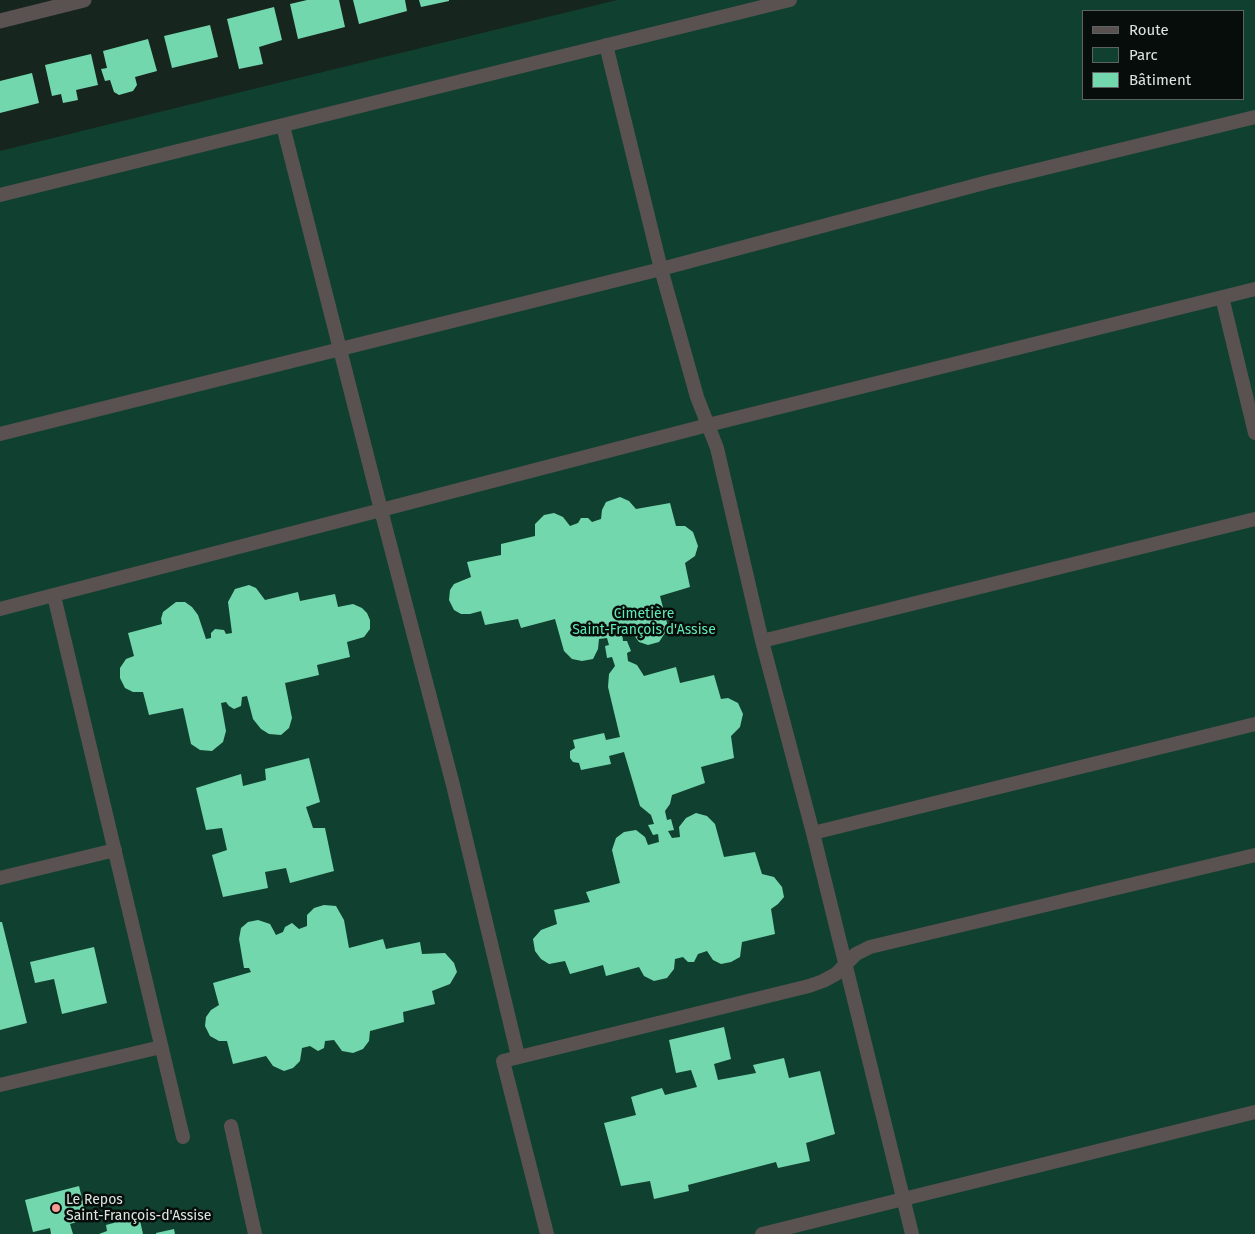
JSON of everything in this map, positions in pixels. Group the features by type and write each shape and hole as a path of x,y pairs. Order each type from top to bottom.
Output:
{"street":[{"path":"0,21 84,0"}],"lane":[{"path":"0,195 790,0"},
{"path":"606,45 662,269 697,397 717,448 762,641 813,833 912,1234"},
{"path":"0,434 662,269 988,182 1255,117"},
{"path":"282,126 460,813 518,1056"},
{"path":"0,610 708,425 1255,289"},
{"path":"1222,297 1255,433"},
{"path":"762,641 1255,519"},
{"path":"54,596 182,1137"},
{"path":"813,833 1255,724"},
{"path":"0,878 114,850"},
{"path":"547,1234 502,1061 823,982 836,974 856,954 870,947 1255,855"},
{"path":"0,1085 161,1047"},
{"path":"762,1234 1255,1112"},
{"path":"231,1126 255,1234"}],"green space":[{"name":"Cimetière Saint-François d'Assise","path":"617,0 1255,0 1255,1234 0,1234 0,151"}],"building":[{"path":"307,0 339,0 345,27 298,39 290,4"},
{"path":"353,0 405,0 407,11 359,24"},
{"path":"419,0 449,0 449,1 421,7"},
{"path":"274,7 282,40 259,47 263,64 239,69 227,19"},
{"path":"210,25 218,57 172,68 164,36"},
{"path":"148,39 157,71 135,77 137,85 133,91 119,95 114,92 110,80 105,81 101,69 107,68 103,51"},
{"path":"91,54 98,85 76,90 78,100 63,103 61,94 52,96 45,65"},
{"path":"32,73 39,103 0,113 0,81"},
{"path":"620,497 629,501 636,509 670,503 676,526 685,526 693,532 698,546 695,556 685,563 690,587 660,596 667,623 665,633 659,642 648,645 639,642 631,631 622,633 623,641 627,641 631,651 627,653 628,661 637,665 644,676 676,667 680,683 714,675 721,699 728,698 738,703 743,714 740,727 731,736 734,758 701,767 705,783 672,795 670,804 665,811 667,820 671,819 674,830 668,831 672,838 680,837 679,827 686,818 696,813 707,816 715,824 724,857 755,852 762,874 774,877 782,887 784,897 771,909 775,934 742,942 740,957 731,962 721,964 713,960 707,951 698,954 694,962 688,962 683,957 675,959 674,969 667,978 654,981 644,976 639,967 606,976 603,965 570,974 565,961 549,964 541,959 535,951 533,939 541,930 557,924 554,910 590,902 586,892 620,883 612,850 616,838 624,832 636,830 645,837 648,845 659,842 658,834 653,835 648,825 654,824 651,815 640,806 624,752 609,756 611,764 581,770 579,763 573,762 570,758 570,751 575,748 573,740 604,733 606,740 620,737 608,687 609,674 615,666 612,657 607,658 605,646 609,645 607,638 599,639 598,649 593,659 582,661 572,659 564,651 555,619 521,628 518,619 485,625 481,611 461,614 454,610 449,600 450,590 454,584 471,577 467,562 501,555 501,544 535,536 535,524 544,515 554,513 563,517 570,526 578,523 581,518 588,518 592,522 601,519 602,510 606,502"},
{"path":"249,585 256,588 265,600 298,592 300,601 335,594 338,607 353,604 362,608 367,613 370,620 370,629 364,637 347,642 350,657 317,665 319,675 285,683 292,718 289,728 281,735 269,734 261,729 253,719 247,696 242,697 241,706 234,709 226,702 221,703 226,731 223,742 212,751 200,750 191,744 183,708 149,715 143,692 133,692 125,688 120,678 120,668 126,659 134,656 128,633 162,624 163,612 176,602 185,602 198,615 206,639 211,638 211,633 215,629 224,630 226,634 232,633 228,602 235,589"},
{"path":"309,758 320,802 306,807 313,828 325,828 334,871 290,883 286,868 265,872 268,888 223,897 212,855 227,850 222,828 206,830 196,788 241,774 243,786 266,780 265,769"},
{"path":"324,905 336,906 344,920 349,948 383,939 386,949 420,942 422,954 445,953 454,963 457,972 450,984 432,991 435,1004 403,1012 404,1022 370,1031 369,1041 363,1049 353,1053 342,1051 334,1040 325,1041 324,1048 318,1051 310,1046 302,1048 300,1061 293,1068 284,1071 273,1066 266,1056 233,1064 227,1041 219,1041 210,1036 205,1026 206,1017 211,1010 219,1005 213,983 251,972 249,968 244,968 239,939 241,928 248,922 258,920 270,924 276,935 283,932 285,927 292,923 299,929 307,926 307,915 314,908"},
{"path":"0,922 2,922 27,1023 0,1030"},
{"path":"94,947 107,1003 62,1014 54,979 35,983 30,962"},
{"path":"724,1027 731,1059 714,1064 718,1080 756,1073 753,1065 784,1058 789,1078 820,1071 835,1134 806,1143 810,1161 778,1168 776,1162 688,1185 689,1191 654,1199 650,1181 621,1186 604,1123 636,1115 631,1097 662,1088 665,1095 697,1087 691,1070 676,1073 669,1040"},
{"name":"Le Repos Saint-François-d'Assise","path":"79,1186 87,1219 70,1224 73,1234 51,1234 50,1228 33,1232 25,1200"},
{"name":"Le Repos Saint-François-d'Assise","path":"139,1216 143,1234 99,1234 107,1231 106,1225"},
{"name":"Le Repos Saint-François-d'Assise","path":"174,1229 175,1234 156,1234 156,1233"}],"place":[{"name":"Le Repos Saint-François-d'Assise","path":"56,1208"}]}
